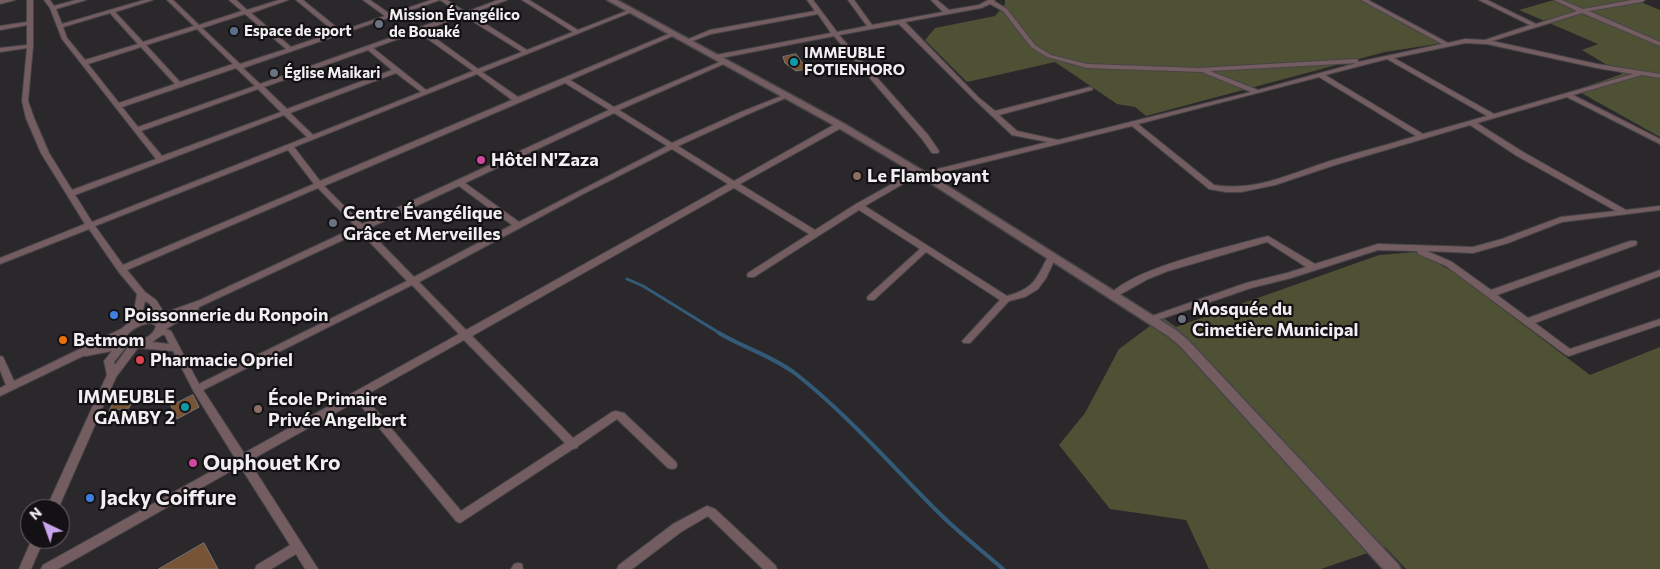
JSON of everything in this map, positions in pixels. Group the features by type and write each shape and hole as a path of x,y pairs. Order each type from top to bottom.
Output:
{"street":[{"path":"0,2 12,0"},
{"path":"30,0 30,46 25,101 27,110 45,153 90,225 121,269 142,294 153,302 158,311 158,325 154,337 137,345 112,375 56,499"},
{"path":"47,0 53,8 64,38 116,106 161,160"},
{"path":"53,8 83,0"},
{"path":"60,26 150,0"},
{"path":"170,0 311,137"},
{"path":"232,0 291,50"},
{"path":"83,63 284,0"},
{"path":"299,0 340,33"},
{"path":"366,0 389,16"},
{"path":"116,106 291,50 438,0"},
{"path":"443,0 526,52"},
{"path":"136,130 504,0"},
{"path":"525,0 578,32"},
{"path":"611,0 840,126 921,174 1152,319 1184,343 1393,569"},
{"path":"810,0 836,35 925,137 934,152"},
{"path":"852,0 871,28"},
{"path":"934,0 948,12"},
{"path":"1365,0 1448,44"},
{"path":"1482,0 1536,26"},
{"path":"1557,0 1660,44"},
{"path":"1487,42 1582,11 1642,0"},
{"path":"716,57 901,22 991,1 1005,10 1019,31 1033,46 1049,56 1087,66 1199,70 1374,60"},
{"path":"111,11 179,85"},
{"path":"0,261 631,11"},
{"path":"686,41 710,32 820,12"},
{"path":"901,22 993,114 1018,135 1060,142"},
{"path":"0,28 30,23"},
{"path":"419,30 517,100"},
{"path":"121,269 674,34"},
{"path":"751,275 859,206 921,174 1134,124 1374,60 1474,40 1660,76"},
{"path":"0,50 30,46"},
{"path":"368,48 425,92"},
{"path":"1388,57 1492,116"},
{"path":"134,324 158,325 459,182 612,111 724,62"},
{"path":"70,194 397,70"},
{"path":"1199,70 1228,79 1258,92"},
{"path":"1134,124 1165,147 1203,181 1221,190 1241,189 1292,179 1332,163 1642,74"},
{"path":"1320,75 1422,137"},
{"path":"565,80 612,111 672,145 815,234"},
{"path":"993,114 1090,90"},
{"path":"1568,94 1660,142"},
{"path":"197,388 412,280 672,145 786,96"},
{"path":"1470,122 1520,154 1625,213"},
{"path":"47,569 840,126"},
{"path":"289,146 319,185 573,445"},
{"path":"459,182 518,225"},
{"path":"859,206 1006,299"},
{"path":"1152,319 1249,285 1314,268 1378,247 1473,250 1505,241 1562,220 1660,208"},
{"path":"1114,295 1124,286 1177,266 1268,239 1314,268"},
{"path":"1490,294 1633,243"},
{"path":"1401,247 1429,254 1442,260 1569,354 1660,322"},
{"path":"871,298 925,249"},
{"path":"967,340 1006,299 1022,295 1035,287 1042,278 1052,257"},
{"path":"1527,322 1660,273"},
{"path":"0,392 123,332 134,324 139,312 142,294"},
{"path":"158,325 168,333 197,388 312,569"},
{"path":"122,344 120,337 123,332"},
{"path":"78,354 105,350 122,344 176,348"},
{"path":"112,375 109,360 122,344"},
{"path":"0,360 12,386"},
{"path":"358,394 460,518 614,417 620,416 672,465"},
{"path":"623,569 677,528 707,510 771,569"},
{"path":"262,569 298,546"},
{"path":"25,569 34,549"}],"green space":[{"path":"1005,0 1362,0 1443,43 1385,52 1146,116 1135,107 1117,104 1055,62 967,82 925,40 935,28 995,16 1005,4"},
{"path":"1554,0 1636,0 1660,10 1660,137 1576,90 1622,74 1582,50 1598,44 1519,10"},
{"path":"1416,252 1452,271 1590,375 1660,347 1660,569 1406,569 1385,547 1321,569 1209,569 1186,520 1110,509 1059,445 1085,413 1119,349 1162,317 1176,327 1379,255"}],"building":[{"name":"IMMEUBLE FOTIENHORO","path":"796,54 807,69 796,71 785,63 783,57"},
{"name":"IMMEUBLE GAMBY 2","path":"193,395 199,407 177,419 171,406"},
{"path":"134,396 129,408 109,411 115,399"},
{"path":"204,543 218,569 159,569"}],"waterway":[{"path":"627,279 643,286 721,334"},
{"path":"719,333 778,362 796,374 851,423 945,519 1003,569"}],"place":[{"name":"Mission Évangélico de Bouaké","path":"379,24"},
{"name":"Espace de sport","path":"234,31"},
{"name":"IMMEUBLE FOTIENHORO","path":"794,62"},
{"name":"Église Maikari","path":"274,73"},
{"name":"Hôtel N'Zaza","path":"481,160"},
{"name":"Le Flamboyant","path":"857,176"},
{"name":"Centre Évangélique Grâce et Merveilles","path":"333,223"},
{"name":"Poissonnerie du Ronpoin","path":"114,315"},
{"name":"Mosquée du Cimetière Municipal","path":"1182,319"},
{"name":"Betmom","path":"63,340"},
{"name":"Pharmacie Opriel","path":"140,360"},
{"name":"IMMEUBLE GAMBY 2","path":"185,407"},
{"name":"École Primaire Privée Angelbert","path":"258,409"},
{"name":"Ouphouet Kro","path":"193,463"},
{"name":"Jacky Coiffure","path":"90,498"}]}
